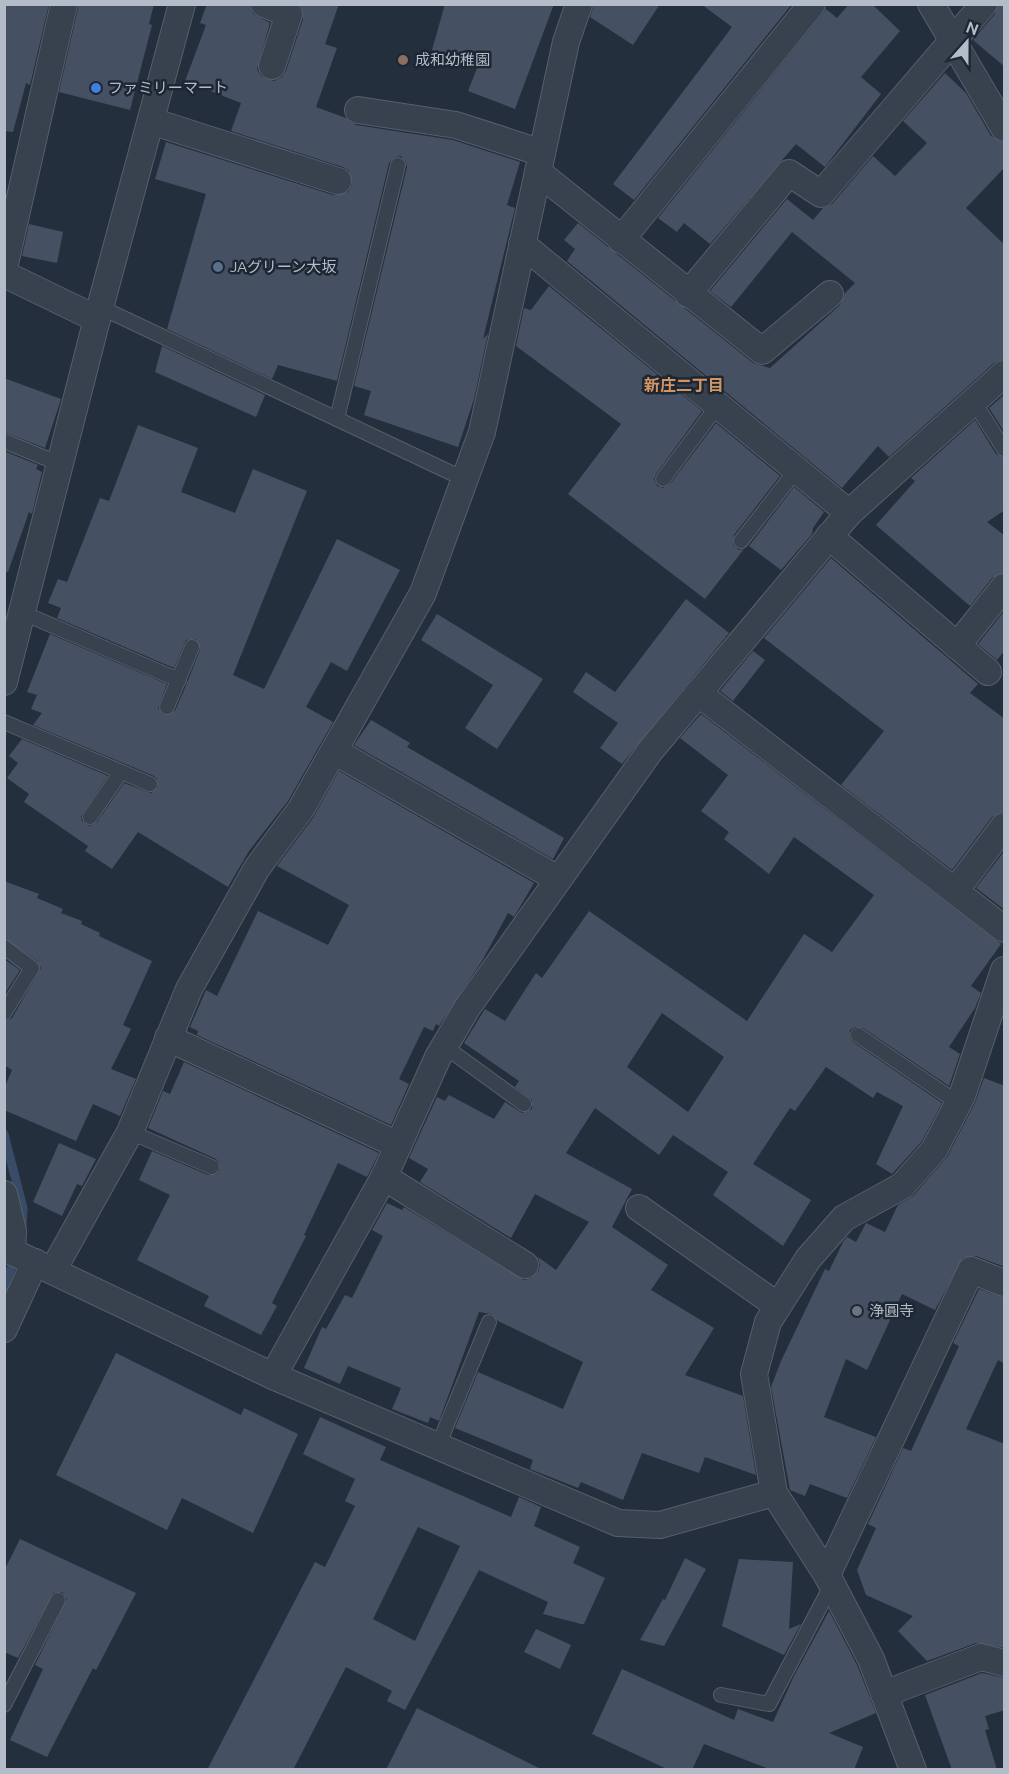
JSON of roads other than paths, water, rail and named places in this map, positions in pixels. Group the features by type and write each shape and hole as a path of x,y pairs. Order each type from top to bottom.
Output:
{"street":[{"path":"4,268 64,4"},
{"path":"4,682 182,4"},
{"path":"4,1329 130,1132 189,988 257,867 302,809 423,593 482,432 566,42 579,4"},
{"path":"621,240 812,4"},
{"path":"931,4 1005,128"},
{"path":"688,294 789,173 821,194 984,4"},
{"path":"272,66 289,14 275,6"},
{"path":"358,110 456,125 540,163 621,240 762,351 830,294"},
{"path":"151,121 338,181"},
{"path":"522,244 849,513"},
{"path":"4,274 99,314"},
{"path":"273,1376 384,1177 444,1046 467,1008 650,751 849,513 1005,374"},
{"path":"829,536 987,672"},
{"path":"957,646 1005,587"},
{"path":"698,693 1005,929"},
{"path":"334,751 558,879"},
{"path":"955,891 1005,826"},
{"path":"913,1770 871,1659 830,1579 774,1493 754,1374 768,1322 808,1259 844,1218 902,1186 934,1149 958,1103 1005,970"},
{"path":"168,1038 399,1145"},
{"path":"384,1177 525,1265"},
{"path":"4,1194 13,1231 8,1249 273,1376 618,1523 660,1525 774,1493"},
{"path":"639,1208 778,1306"},
{"path":"830,1579 971,1270 1005,1283"},
{"path":"884,1694 981,1657 1005,1663"}],"lane":[{"path":"338,419 398,165"},
{"path":"99,314 338,419 465,479"},
{"path":"974,402 1005,449"},
{"path":"663,479 718,405"},
{"path":"4,441 60,464"},
{"path":"741,541 796,469"},
{"path":"22,613 179,680"},
{"path":"167,707 192,647"},
{"path":"4,722 150,784"},
{"path":"90,817 121,772"},
{"path":"4,946 32,968 4,1013"},
{"path":"858,1035 958,1103"},
{"path":"444,1046 524,1104"},
{"path":"130,1132 212,1167"},
{"path":"438,1446 489,1322"},
{"path":"721,1695 769,1704 830,1579"},
{"path":"4,1705 58,1600"}],"waterway":[{"path":"4,1134 23,1208 22,1226"},
{"path":"4,1288 15,1257"}],"place":[{"name":"成和幼稚園","path":"403,60"},
{"name":"ファミリーマート","path":"96,88"},
{"name":"JAグリーン大坂","path":"218,267"},
{"name":"浄圓寺","path":"857,1311"}],"district":[{"name":"新庄二丁目","path":"684,385"}]}
